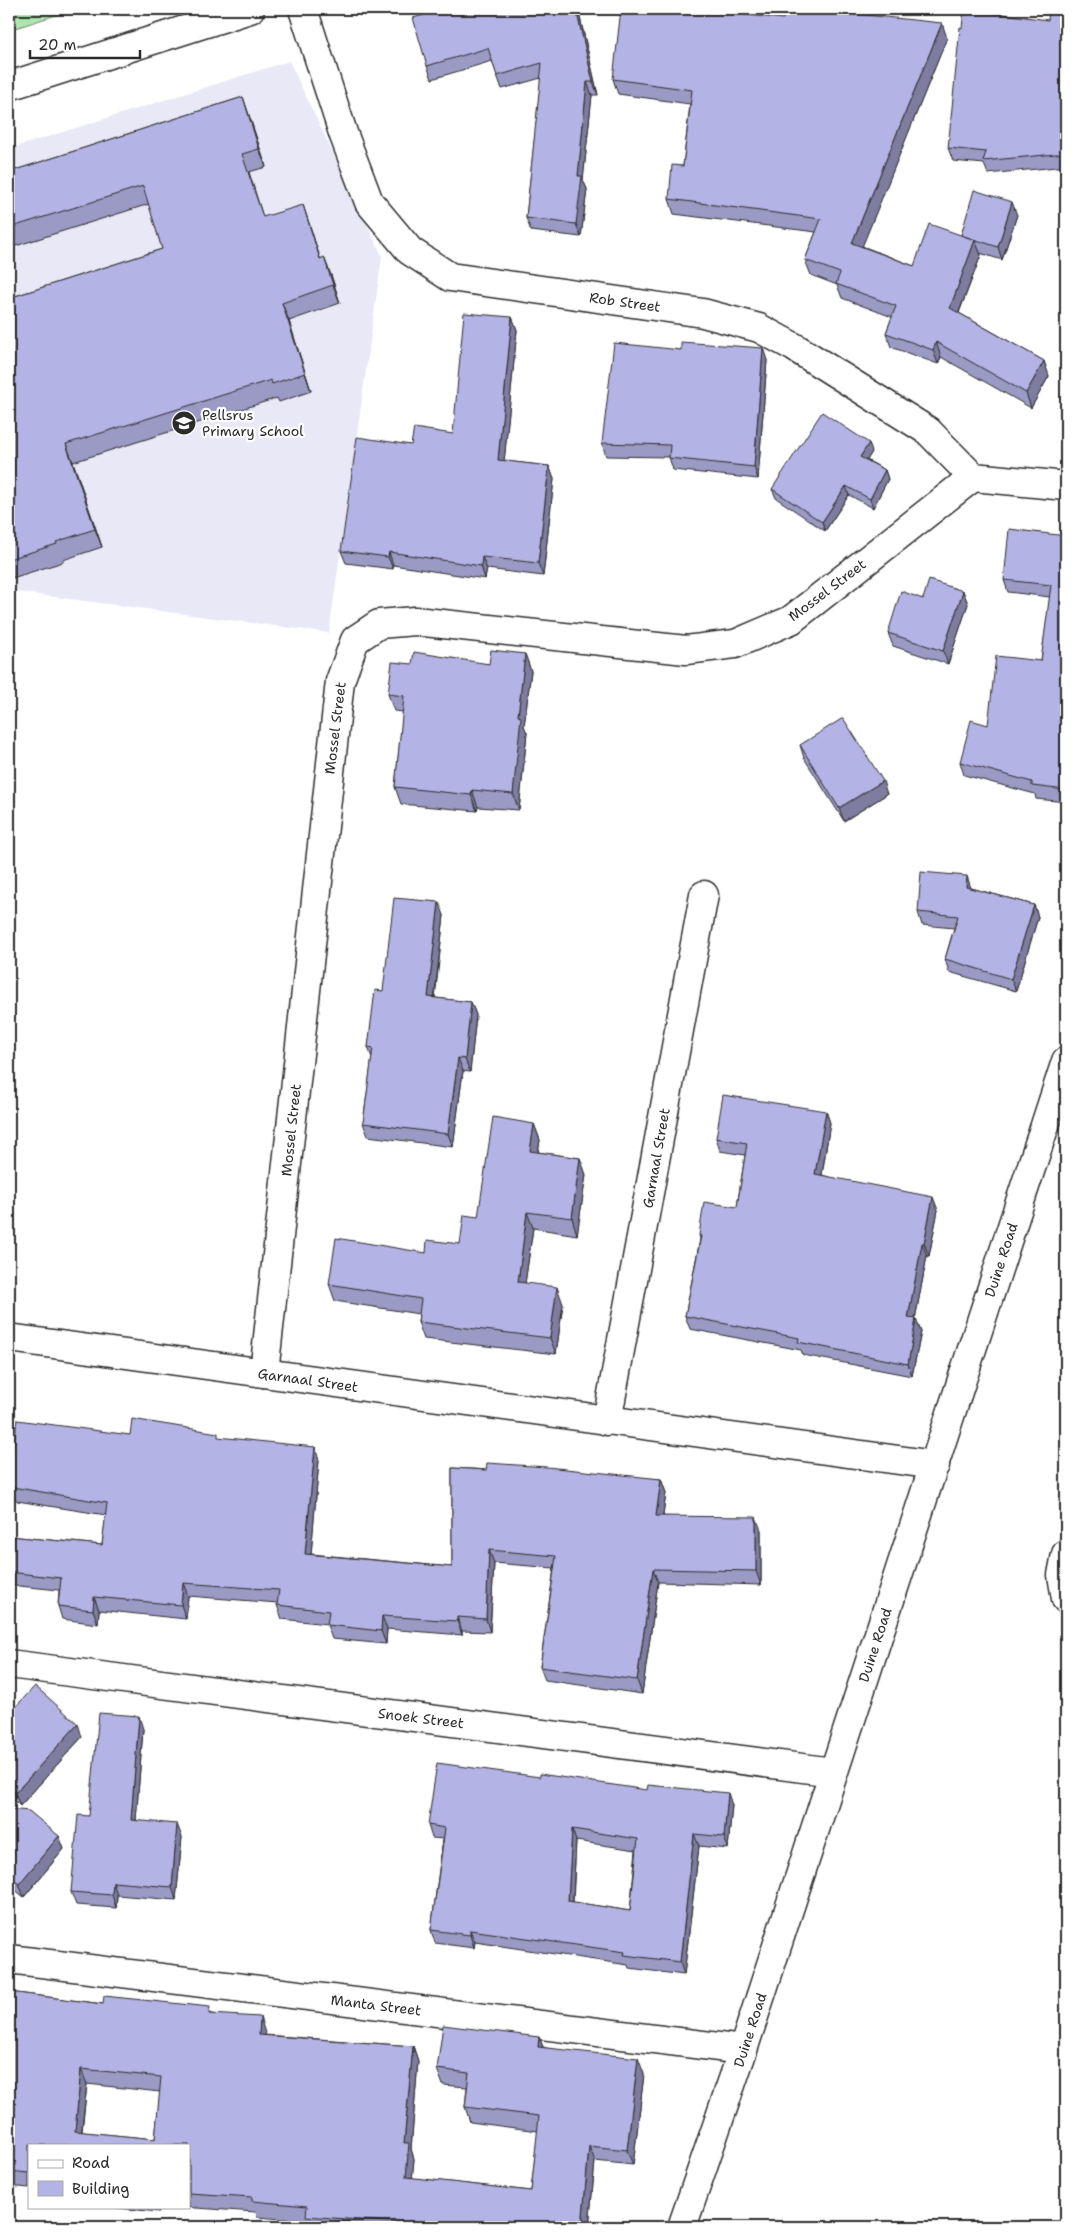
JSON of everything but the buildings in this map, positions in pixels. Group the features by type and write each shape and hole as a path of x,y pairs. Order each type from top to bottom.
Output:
{"street":[{"path":"9,86 250,9"},
{"name":"Rob Street","path":"304,9 343,133 369,202 410,251 450,277 703,313 759,328 794,347 928,431 973,477"},
{"path":"973,477 1066,486"},
{"name":"Mossel Street","path":"264,1373 340,681 355,640 379,624 415,621 686,650 735,644 791,620 973,477"},
{"name":"Garnaal Street","path":"608,1421 704,895"},
{"name":"Duine Road","path":"682,2227 743,2050 1066,1062"},
{"name":"Garnaal Street","path":"9,1338 935,1464"},
{"path":"1066,1554 1062,1575 1066,1599"},
{"name":"Snoek Street","path":"9,1664 833,1772"},
{"name":"Manta Street","path":"9,1959 743,2050"}],"shaded area":[{"name":"Pellsrus Primary School","path":"289,61 382,256 329,633 9,591 9,149"}],"green space":[{"path":"9,9 75,9 9,30"}],"place":[{"name":"Pellsrus Primary School","path":"184,423"}]}
